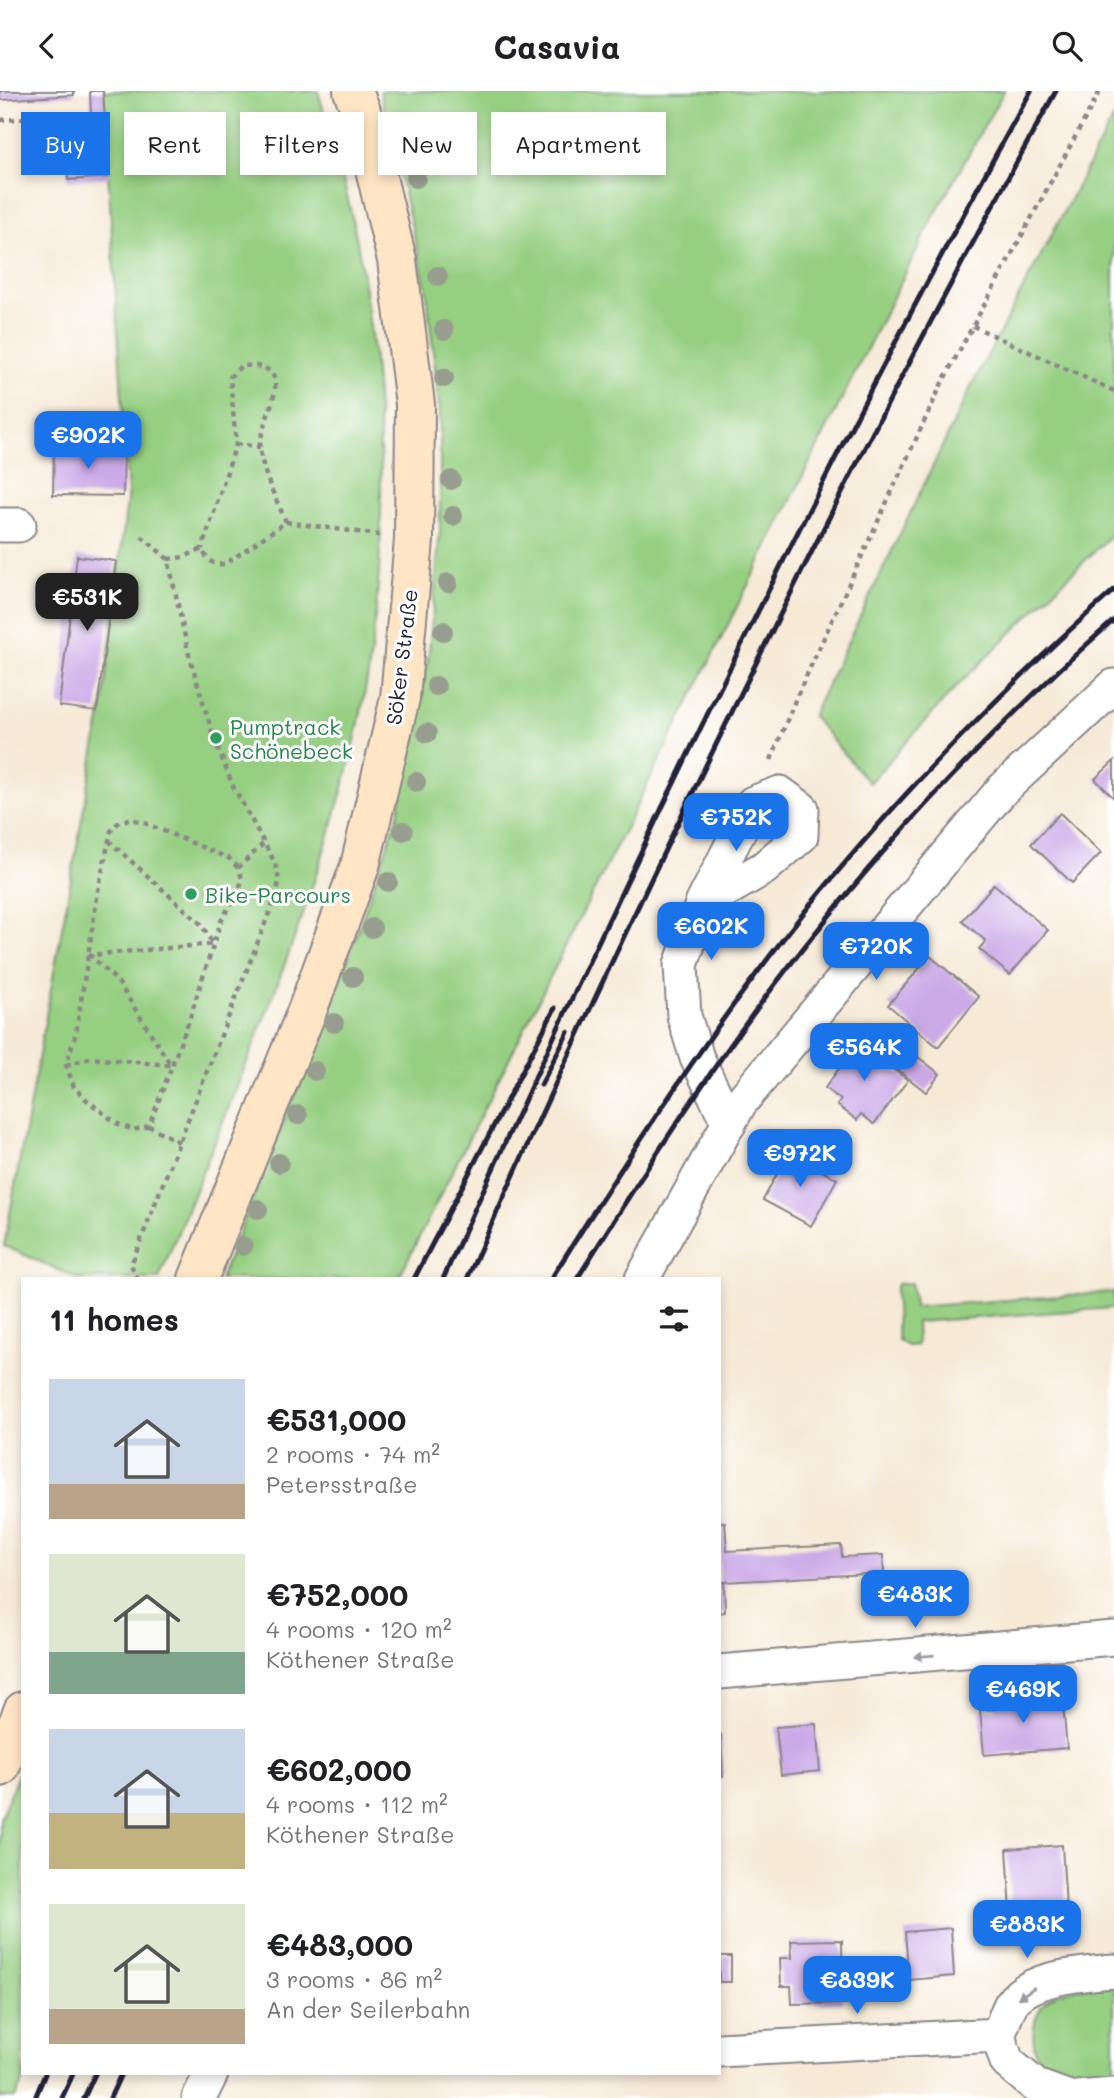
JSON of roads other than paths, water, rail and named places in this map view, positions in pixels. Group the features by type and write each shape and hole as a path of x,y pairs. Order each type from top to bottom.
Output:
{"street":[{"name":"Söker Straße","path":"199,1277 307,1011 360,866 400,698 414,540 415,404 397,260 354,91"},
{"path":"643,1277 740,1103 1002,790 1114,686"},
{"path":"702,904 764,868 801,836 802,809 780,793 753,803 702,904 681,965 684,1016 697,1058 729,1124"},
{"path":"721,1672 1114,1638"},
{"path":"0,1767 21,1716"},
{"path":"1069,2098 1036,2086 1007,2062 998,2035 1013,2002 1037,1986 1058,1976 1114,1971"},
{"path":"721,2050 998,2035"},
{"path":"199,2098 210,2075"},
{"path":"1078,2098 1114,2095"}],"railway":[{"path":"444,1277 652,828 798,531 951,237 1031,91"},
{"path":"468,1277 605,977 748,678 976,236 1056,91"},
{"path":"552,1277 692,1063 821,892 941,757 1026,672 1114,590"},
{"path":"578,1277 713,1071 771,990 837,906 950,778 1030,697 1114,620"},
{"path":"415,1277 555,1008"},
{"path":"541,1085 568,1032"},
{"path":"35,2098 45,2075"},
{"path":"62,2098 73,2075"},
{"path":"84,2098 95,2075"},
{"path":"110,2098 121,2075"}],"place":[{"name":"Pumptrack Schönebeck","path":"216,738"},
{"name":"Bike-Parcours","path":"191,894"}]}
